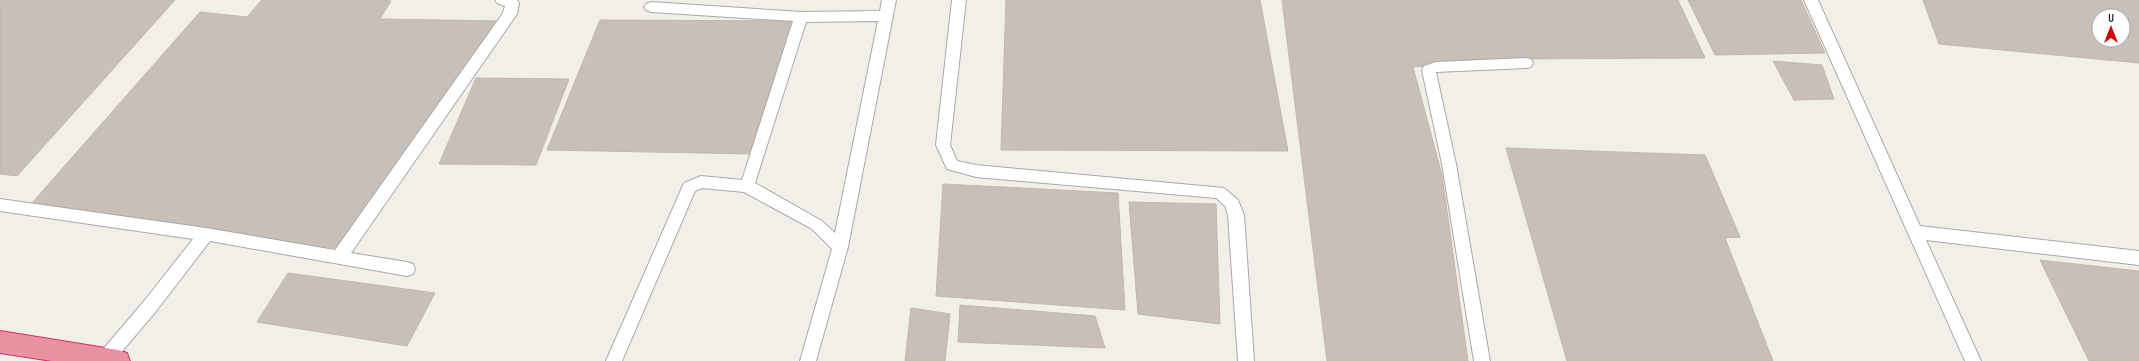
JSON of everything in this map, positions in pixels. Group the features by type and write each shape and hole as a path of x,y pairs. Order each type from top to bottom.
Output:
{"highway":[{"path":"0,342 111,360"}],"lane":[{"path":"340,256 510,14 512,3 502,0"},
{"path":"808,361 840,247 889,0"},
{"path":"959,0 943,145 952,165 976,171 1219,192 1229,199 1234,206 1236,215 1246,361"},
{"path":"1811,0 1973,361"},
{"path":"651,7 801,17 886,16"},
{"path":"747,186 801,17"},
{"path":"1482,361 1449,164 1428,70 1436,67 1526,63"},
{"path":"614,361 689,188 701,182 747,186 817,225 840,247"},
{"path":"0,205 206,234 340,256 407,269"},
{"path":"1915,232 2139,258"},
{"path":"111,360 206,234"}],"building":[{"path":"0,0 175,0 17,176 0,174"},
{"path":"262,0 391,1 380,19 499,21 342,246 315,251 32,203 200,12 247,17"},
{"path":"1006,0 1260,0 1288,151 1001,150"},
{"path":"1282,0 1678,0 1705,58 1506,59 1413,67 1442,175 1468,361 1327,361"},
{"path":"1688,0 1801,0 1825,53 1715,55"},
{"path":"1923,0 2139,0 2139,63 1939,44"},
{"path":"600,20 793,21 754,154 547,150"},
{"path":"1773,61 1822,65 1834,99 1794,100"},
{"path":"476,78 569,79 536,165 439,164"},
{"path":"1506,148 1705,155 1740,237 1725,238 1773,361 1567,361"},
{"path":"943,184 1118,193 1125,310 936,296"},
{"path":"1129,202 1216,204 1220,324 1138,314"},
{"path":"2040,260 2139,271 2139,361 2089,361"},
{"path":"288,273 435,293 407,346 257,322"},
{"path":"960,305 1095,316 1105,348 958,342"},
{"path":"911,308 950,314 945,361 905,361"}]}
